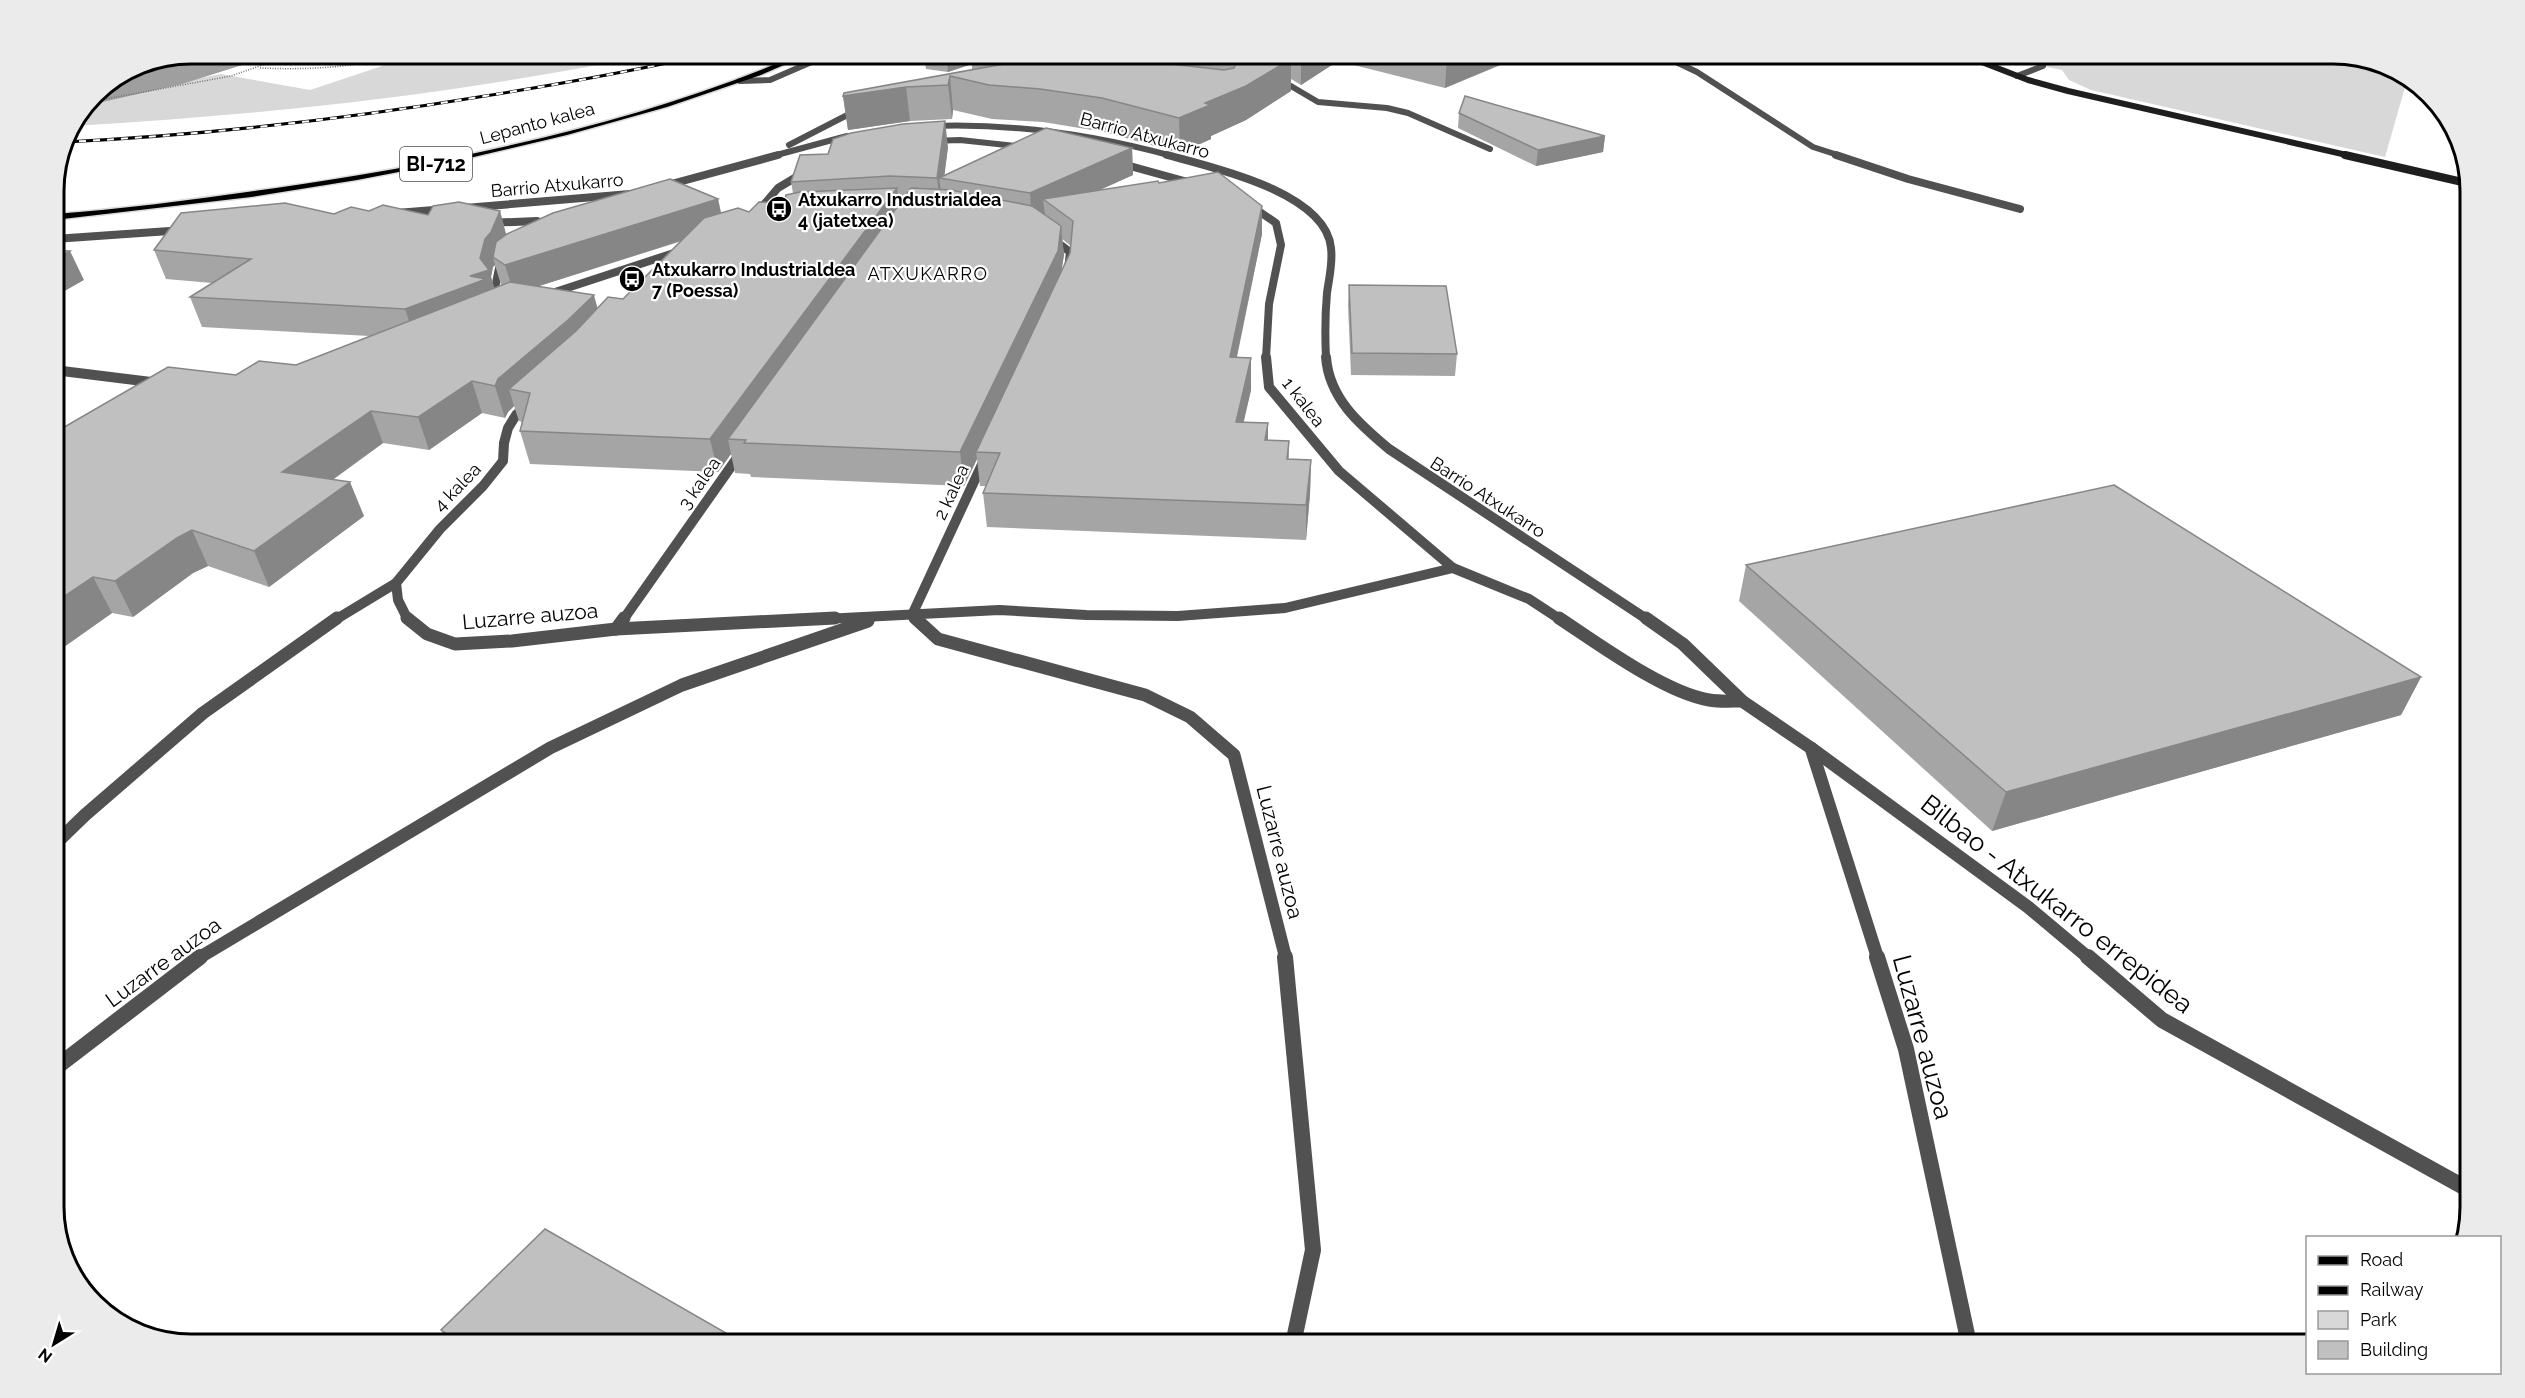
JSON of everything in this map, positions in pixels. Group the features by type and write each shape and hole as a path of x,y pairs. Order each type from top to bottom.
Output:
{"main road":[{"name":"Lepanto kalea","path":"65,217 276,191 458,160 570,133 740,81 781,64"}],"street":[{"path":"740,81 770,80 807,64"},
{"path":"1680,64 1697,72 1813,147 1908,179 2020,209"},
{"path":"1986,64 2067,91 2460,181"},
{"path":"2017,76 2043,66"},
{"path":"1268,72 1318,102 1387,108 1408,113 1490,149"},
{"path":"755,161 866,106"},
{"name":"Barrio Atxukarro","path":"922,126 1014,125 1104,137 1252,181 1275,190 1307,208 1323,226 1331,246 1326,345 1330,378 1347,408 1369,432 1399,457 1615,597 1683,644 1742,701 1811,748"},
{"name":"Barrio Atxukarro","path":"654,189 861,134"},
{"path":"925,142 969,141 1036,149"},
{"path":"1110,161 1204,187"},
{"path":"753,220 769,194 790,178 816,167"},
{"name":"Barrio Atxukarro","path":"389,214 595,198 636,192"},
{"name":"1 kalea","path":"1235,198 1255,207 1276,223 1281,245 1269,304 1264,347 1269,387 1339,471 1453,568 1529,599 1623,660 1680,691 1709,700 1742,701"},
{"path":"475,224 537,221 548,224 560,234"},
{"path":"65,238 196,229"},
{"path":"1040,229 1070,252 1066,282"},
{"path":"542,296 695,246"},
{"path":"511,299 495,288 499,268 512,258"},
{"path":"652,260 666,268"},
{"path":"65,372 104,378 173,384"},
{"name":"4 kalea","path":"396,583 440,529 483,486 503,461 502,446 513,417 538,395"},
{"name":"3 kalea","path":"616,629 747,444"},
{"name":"2 kalea","path":"912,615 987,454"},
{"path":"912,615 999,610 1086,615 1178,616 1273,609 1453,568"},
{"path":"65,834 203,713 344,613 396,583"},
{"name":"Luzarre auzoa","path":"396,583 398,600 408,620 427,634 455,644 512,642 616,629 912,615 938,639 1145,695 1190,717 1234,755 1287,971 1313,1250 1295,1334"},
{"name":"Luzarre auzoa","path":"65,1060 189,964 315,886 550,748 682,685 882,616"},
{"name":"Luzarre auzoa","path":"1811,748 1906,1049 1966,1334"},
{"name":"Bilbao - Atxukarro errepidea","path":"1811,748 2028,907 2162,1020 2460,1185"}],"path":[{"path":"105,99 231,76 268,64"},
{"path":"258,68 326,68 360,64"}],"green space":[{"path":"214,64 127,82 143,74 167,67"},
{"path":"388,64 601,64 508,81 363,101 218,116 84,125 108,96 221,74 310,90"},
{"path":"2033,64 2334,64 2374,71 2405,87 2385,157 2091,90 2069,80 2062,70"}],"shaded area":[{"path":"198,64 226,64 116,90 129,81"}],"building":[{"path":"1004,64 1171,64 1224,70 1234,68 1236,64 1283,64 1246,86 1205,103 1210,105 1179,118 1102,98 1040,89 989,85 950,76 948,85 906,87 843,96 844,93"},
{"path":"1465,96 1605,136 1538,150 1459,113"},
{"path":"945,121 937,178 890,176 791,182 800,155 828,154 833,139 851,133 903,124"},
{"path":"1046,128 1132,148 1030,193 939,178"},
{"path":"1218,172 1262,206 1230,357 1251,358 1236,422 1268,423 1265,440 1289,441 1287,459 1311,460 1306,505 983,493 1000,453 976,452 1070,253 1073,221 1043,199 1158,181 1159,183"},
{"path":"670,179 718,199 505,265 493,257 496,242 507,234 553,213"},
{"path":"897,188 710,439 520,431 530,393 509,389 576,331 608,297 623,299 704,218 738,208 749,212 759,202 784,203 786,195 800,192"},
{"path":"911,188 951,190 1032,206 1061,226 1058,251 960,452 744,443 746,440 728,439"},
{"path":"459,202 500,211 491,232 485,239 480,258 489,270 470,276 486,279 405,309 190,297 251,259 154,250 181,213 285,203 334,214 351,207 369,211 383,205 428,215 433,206"},
{"path":"510,282 594,295 498,379 495,386 472,381 418,417 371,411 282,472 350,482 254,551 192,530 115,581 93,577 65,596 65,427 168,367 236,375 259,361 296,365"},
{"path":"1349,285 1446,286 1457,354 1352,353"},
{"path":"2114,485 2421,677 2006,792 1746,565"},
{"path":"545,1229 728,1334 447,1334 441,1330"}],"waterway":[{"path":"119,87 209,64"}],"railway":[{"path":"75,141 276,125 381,112 569,82 661,64"}],"place":[{"name":"Atxukarro Industrialdea 4 (jatetxea)","path":"779,209"},
{"name":"Atxukarro Industrialdea 7 (Poessa)","path":"632,279"}],"district":[{"name":"ATXUKARRO","path":"928,273"}]}
